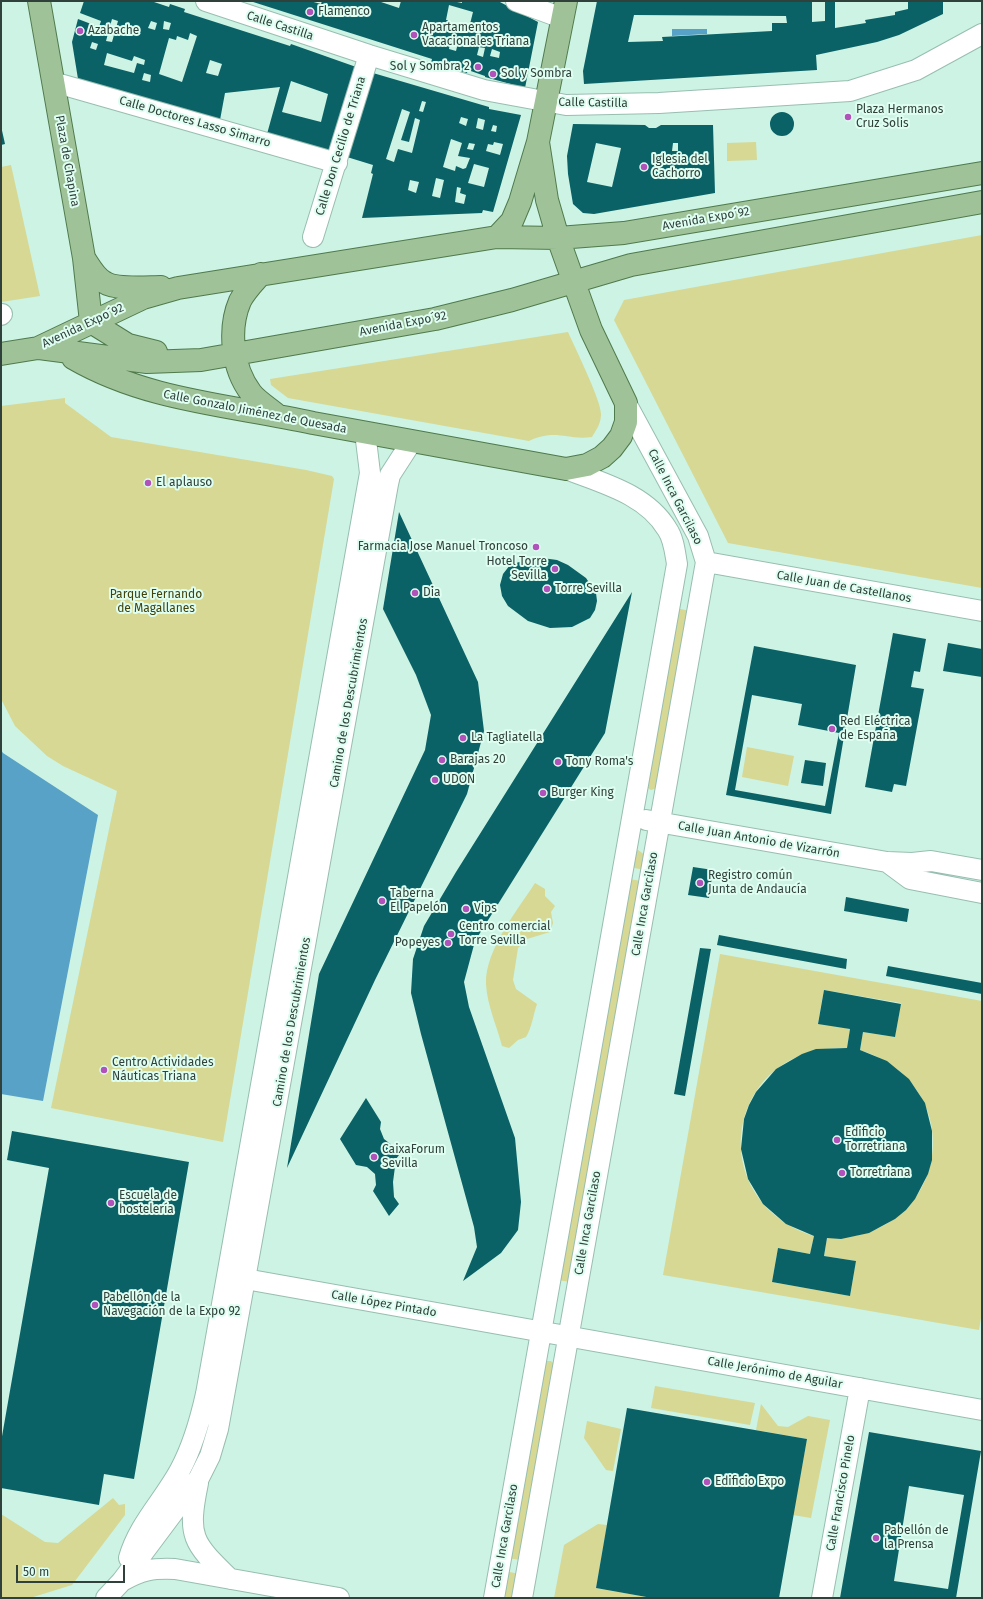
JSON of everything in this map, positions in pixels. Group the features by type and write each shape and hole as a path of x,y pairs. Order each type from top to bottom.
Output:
{"main road":[{"name":"Plaza de Chapina","path":"39,1 84,258 91,322"},
{"path":"498,237 512,221 520,202 538,142 564,10"},
{"name":"Calle Inca Garcilaso","path":"538,142 547,200 558,238 596,341 626,402"},
{"name":"Avenida Expo´92","path":"38,348 143,298 178,288 498,237 558,238 624,233 982,173"},
{"name":"Avenida Expo´92","path":"38,348 147,362 188,361 235,354 435,319 574,282 631,265 982,202"},
{"path":"84,258 96,276 106,284 178,288"},
{"path":"261,274 241,300 234,319 235,354 240,373 252,395 278,415"},
{"path":"91,322 128,345 188,361"},
{"path":"8,353 38,348"},
{"name":"Calle Gonzalo Jiménez de Quesada","path":"60,350 90,368 124,383 206,404 278,415 566,469"},
{"path":"566,469 586,464 602,457 612,448 621,436 626,422 626,402"}],"street":[{"name":"Calle Castilla","path":"206,1 369,55 484,90 545,102 566,104 659,103 850,91 916,70 982,34"},
{"path":"516,1 564,10"},
{"name":"Calle Don Cecilio de Triana","path":"313,237 369,55"},
{"name":"Calle Doctores Lasso Simarro","path":"53,82 336,162"},
{"name":"Calle Inca Garcilaso","path":"522,1598 706,562 698,536 626,402"},
{"name":"Camino de los Descubrimientos","path":"122,1581 134,1542 180,1470 199,1425 227,1276 370,473 365,432"},
{"name":"Camino de los Descubrimientos","path":"106,1598 122,1581 199,1478 210,1456 218,1429 388,484 390,475 412,441"},
{"name":"Calle Inca Garcilaso","path":"494,1598 677,564 674,544 667,529 649,508 628,493 566,469"},
{"name":"Calle Juan de Castellanos","path":"706,562 982,611"},
{"name":"Calle Juan Antonio de Vizarrón","path":"632,818 887,862 909,870 931,861 982,870"},
{"path":"909,870 931,866 947,875 982,881"},
{"name":"Calle Juan Antonio de Vizarrón","path":"909,870 910,879 982,892"},
{"name":"Calle López Pintado","path":"227,1276 568,1337"},
{"name":"Calle Jerónimo de Aguilar","path":"568,1337 982,1410"},
{"name":"Calle Francisco Pinelo","path":"822,1598 860,1388"},
{"path":"199,1478 192,1520 195,1538 203,1553 230,1579"},
{"path":"122,1581 140,1572 156,1568 175,1569 339,1598"}],"green space":[{"path":"756,142 757,160 727,161 727,143"},
{"path":"11,165 40,296 1,302 1,167"},
{"path":"982,235 982,588 728,543 614,320 624,300"},
{"path":"568,332 600,407 600,420 592,437 583,438 547,435 529,441 288,398 271,385 270,379"},
{"name":"Parque Fernando de Magallanes","path":"65,398 65,403 111,437 306,470 332,476 334,479 223,1142 51,1108 117,791 63,766 47,756 15,726 1,699 1,406"},
{"path":"676,608 690,611 657,788 651,790 646,787"},
{"path":"747,747 794,756 788,786 742,777"},
{"path":"638,850 645,855 644,870 630,867 635,851"},
{"path":"628,879 642,881 571,1282 557,1280"},
{"path":"535,883 545,889 545,896 555,906 551,912 553,923 550,932 527,939 518,948 513,980 516,989 537,1004 526,1037 518,1040 509,1048 502,1046 490,1008 486,984 487,971 496,944 503,931"},
{"path":"720,954 982,1001 982,1312 979,1330 663,1275","holes":["824,990 901,1003 895,1037 863,1032 860,1050 897,1069 920,1096 932,1127 932,1159 920,1190 899,1216 868,1233 827,1238 824,1256 856,1261 850,1296 772,1282 778,1248 810,1254 814,1236 778,1217 754,1190 742,1159 742,1127 753,1096 775,1070 806,1053 847,1048 850,1029 818,1023"]},
{"path":"546,1361 551,1361 555,1365 521,1560 507,1558"},
{"path":"655,1386 755,1403 750,1425 651,1408"},
{"path":"761,1404 778,1426 788,1427 808,1416 830,1420 811,1518 793,1515 807,1439 756,1430"},
{"path":"587,1421 621,1429 613,1471 606,1470 584,1438"},
{"path":"113,1498 119,1505 125,1504 125,1515 72,1585 30,1598 1,1598 1,1514 45,1542 58,1543"},
{"path":"598,1524 607,1525 596,1588 652,1598 554,1598 564,1545"},
{"path":"505,1571 519,1574 514,1596 511,1598 503,1596"}],"water":[{"path":"672,29 707,29 707,34 672,36"},
{"path":"1,750 3,753 98,815 43,1101 1,1094"}],"building":[{"path":"84,1 151,1 169,7 170,4 185,9 184,12 290,46 291,44 359,68 332,153 267,134 280,87 225,93 220,120 78,79 72,42 78,19 99,27 101,21 80,13","holes":["112,19 118,21 112,42 106,41","151,21 157,23 155,30 148,28","164,21 171,23 169,30 163,29","190,33 197,36 182,82 159,74 169,38 176,40 177,36 188,40","92,42 98,44 96,50 90,48","107,53 132,61 134,56 145,60 144,65 137,63 134,73 104,65","210,60 222,64 218,76 206,73","144,73 151,75 150,82 142,80","291,81 328,94 321,122 282,112"]},
{"path":"250,1 310,1 321,4 322,1 378,1 399,8 401,1 452,1 462,3 462,1 498,1 538,22 525,88 485,77 468,70 467,73 431,63 432,59","holes":["449,5 473,12 470,24 467,24 466,33 447,29 448,20 446,20","450,42 458,43 456,51 449,49","479,47 485,48 483,57 477,55","492,49 500,52 499,58 490,56"]},
{"path":"597,1 812,1 812,22 825,21 825,1 835,1 835,28 866,23 865,20 895,15 895,12 908,9 908,1 943,1 943,14 899,35 877,42 816,55 817,70 584,84 583,71","holes":["634,15 786,16 787,23 772,23 772,31 662,37 663,41 628,42"]},
{"path":"373,73 489,107 489,109 521,115 493,212 483,210 482,213 362,218 373,174 371,173 373,165 347,157","holes":["422,101 426,102 423,112 419,111","402,109 410,112 401,140 409,142 415,118 420,120 412,153 398,149 394,162 386,159","461,117 468,119 466,126 459,123","478,118 485,120 483,130 476,128","493,125 497,126 496,132 491,131","451,139 462,143 458,156 470,158 466,168 463,169 456,166 455,171 443,167","494,142 503,144 500,155 486,151 488,144 493,145","469,143 475,144 473,150 467,149","474,164 489,168 484,187 468,183","436,178 444,180 440,198 432,196","410,180 419,182 416,193 408,190","457,187 461,188 460,193 466,195 464,204 455,202"]},
{"path":"782,112 791,115 794,124 791,133 782,136 773,133 770,124 773,115"},
{"path":"573,124 645,125 649,128 656,128 661,125 713,125 715,193 594,214 583,213 573,204 568,174 567,156","holes":["596,143 621,148 612,187 587,182","673,143 678,143 678,151 672,151"]},
{"path":"1,126 5,144 1,145"},
{"path":"399,512 478,682 484,731 467,794 375,980 287,1168 319,974 425,750 431,715 416,675 383,609"},
{"name":"Torre Sevilla","path":"535,557 557,560 568,565 586,578 596,593 597,601 595,610 590,618 572,627 550,628 528,621 508,606 502,596 500,585 503,574 510,565"},
{"name":"Centro comercial Torre Sevilla","path":"632,592 605,733 475,941 464,982 469,1007 515,1138 521,1202 518,1230 501,1253 463,1281 477,1247 474,1227 411,993 413,959 424,926 456,872"},
{"path":"893,633 926,639 920,672 914,671 911,687 924,689 906,786 894,784 892,792 865,787"},
{"path":"948,643 982,649 982,677 943,671"},
{"name":"Red Eléctrica de España","path":"754,646 856,665 831,814 726,795","holes":["752,695 802,704 798,725 839,733 825,806 735,790"]},
{"path":"805,760 826,763 823,786 801,783"},
{"name":"Registro común Junta de Andaucía","path":"693,867 713,870 709,898 688,895"},
{"path":"846,897 909,909 907,922 844,911"},
{"path":"719,935 847,959 846,969 717,945"},
{"path":"700,948 711,949 685,1096 674,1094"},
{"path":"888,966 982,983 982,994 886,976"},
{"name":"Edificio Torretriana","path":"824,990 901,1004 895,1037 863,1032 860,1050 887,1061 909,1079 925,1103 932,1131 932,1160 928,1174 915,1199 906,1210 895,1219 869,1233 841,1239 827,1238 824,1256 856,1261 850,1296 772,1282 778,1248 810,1254 814,1236 786,1224 763,1204 748,1179 741,1149 744,1119 749,1105 756,1092 776,1069 802,1054 816,1049 847,1048 850,1029 818,1024"},
{"name":"CaixaForum Sevilla","path":"366,1098 381,1122 380,1129 384,1139 397,1149 399,1155 396,1159 393,1182 394,1197 399,1204 389,1216 373,1191 376,1185 375,1174 367,1167 356,1165 340,1139"},
{"name":"Pabellón de la Navegación de la Expo 92","path":"12,1131 189,1162 134,1479 104,1474 99,1505 1,1488 1,1442 49,1168 7,1160"},
{"name":"Edificio Expo","path":"627,1408 807,1439 779,1598 652,1598 596,1588"},
{"name":"Pabellón de la Prensa","path":"869,1432 981,1451 956,1598 840,1598","holes":["909,1486 964,1495 948,1589 894,1581"]}],"place":[{"name":"Flamenco","path":"310,12"},
{"name":"Azabache","path":"80,31"},
{"name":"Apartamentos Vacacionales Triana","path":"414,35"},
{"name":"Sol y Sombra 2","path":"478,67"},
{"name":"Sol y Sombra","path":"493,74"},
{"name":"Plaza Hermanos Cruz Solis","path":"848,117"},
{"name":"Iglesia del Cachorro","path":"644,167"},
{"name":"El aplauso","path":"148,483"},
{"name":"Farmacia Jose Manuel Troncoso","path":"536,547"},
{"name":"Hotel Torre Sevilla","path":"555,569"},
{"name":"Torre Sevilla","path":"547,589"},
{"name":"Dia","path":"415,593"},
{"name":"Red Eléctrica de España","path":"832,729"},
{"name":"La Tagliatella","path":"463,738"},
{"name":"Barajas 20","path":"442,760"},
{"name":"Tony Roma's","path":"558,762"},
{"name":"UDON","path":"435,780"},
{"name":"Burger King","path":"543,793"},
{"name":"Registro común Junta de Andaucía","path":"700,883"},
{"name":"Taberna El Papelón","path":"382,901"},
{"name":"Vips","path":"466,909"},
{"name":"Centro comercial Torre Sevilla","path":"451,934"},
{"name":"Popeyes","path":"448,943"},
{"name":"Centro Actividades Náuticas Triana","path":"104,1070"},
{"name":"Edificio Torretriana","path":"837,1140"},
{"name":"CaixaForum Sevilla","path":"374,1157"},
{"name":"Torretriana","path":"842,1173"},
{"name":"Escuela de hostelería","path":"111,1203"},
{"name":"Pabellón de la Navegación de la Expo 92","path":"95,1305"},
{"name":"Edificio Expo","path":"707,1482"},
{"name":"Pabellón de la Prensa","path":"876,1538"}]}
